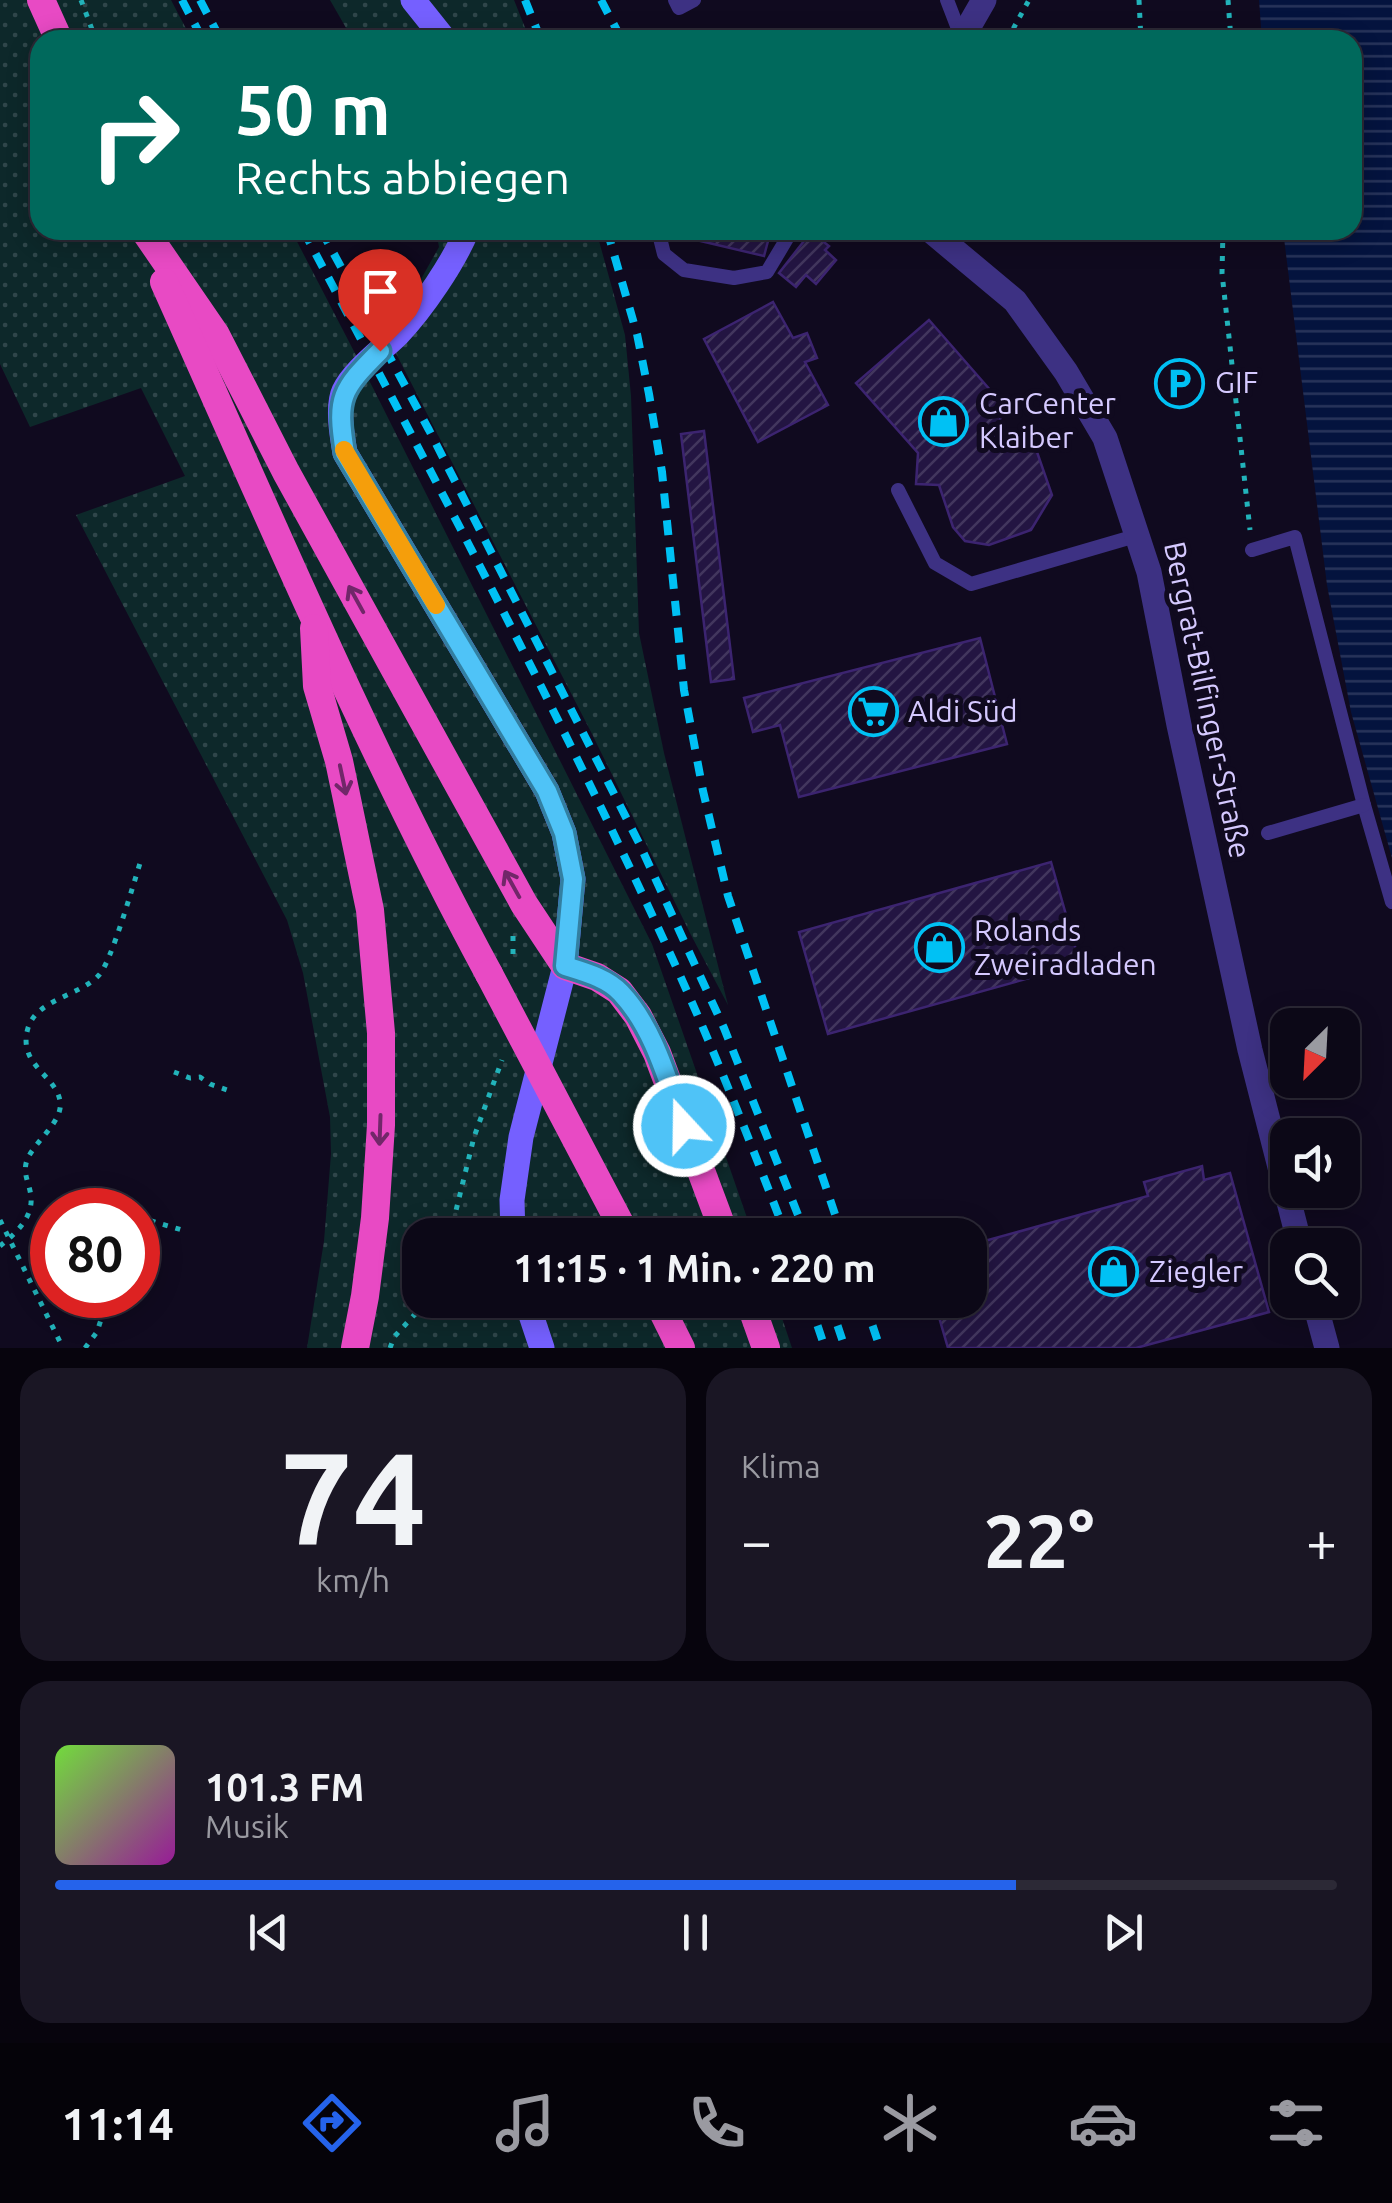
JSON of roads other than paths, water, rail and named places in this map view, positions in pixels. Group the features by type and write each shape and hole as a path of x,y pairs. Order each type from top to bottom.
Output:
{"highway":[{"path":"42,0 54,30"},
{"path":"146,240 314,614 442,887 617,1218"},
{"path":"149,240 216,334 286,472 514,888 565,966 598,977 619,990 638,1016 657,1054 720,1218"},
{"path":"314,614 317,686 339,760 370,910 380,1033 381,1125 375,1218 355,1348"},
{"path":"666,1318 681,1348"},
{"path":"756,1318 766,1348"}],"main road":[{"path":"413,0 437,30"},
{"path":"462,240 457,255 402,330 343,392 341,427 345,453 547,791 564,833 573,879 565,966 520,1137 513,1218"},
{"path":"532,1318 542,1347"}],"street":[{"path":"966,30 984,0"},
{"name":"Bergrat-Bilfinger-Straße","path":"942,240 1015,301 1066,372 1105,438 1149,572 1178,725 1250,1050 1296,1228"},
{"path":"1319,1318 1328,1348"}],"lane":[{"path":"675,0 679,8 694,0"},
{"path":"947,0 958,30"},
{"path":"660,240 664,254 684,270 734,278 767,272 786,240"},
{"path":"898,490 935,563 972,584 1138,535"},
{"path":"1252,550 1295,537 1392,902"},
{"path":"1268,832 1364,806"}],"water":[{"path":"1259,0 1392,0 1392,858 1351,712 1327,585 1284,240 1362,240 1362,30 1261,30"}],"railway":[{"path":"182,0 198,30"},
{"path":"200,0 216,30"},
{"path":"525,0 537,30"},
{"path":"601,0 617,30"},
{"path":"308,240 581,766 699,1018 779,1218"},
{"path":"326,240 429,430 639,843 724,1028 799,1218"},
{"path":"610,240 637,334 649,394 662,472 684,690 703,791 728,896 836,1218"},
{"path":"815,1318 825,1348"},
{"path":"835,1318 845,1348"},
{"path":"870,1318 880,1348"}],"place":[{"name":"GIF","path":"1180,383"},
{"name":"CarCenter Klaiber","path":"944,421"},
{"name":"Aldi Süd","path":"873,712"},
{"name":"Rolands Zweiradladen","path":"939,948"},
{"name":"Ziegler","path":"1114,1272"}]}
